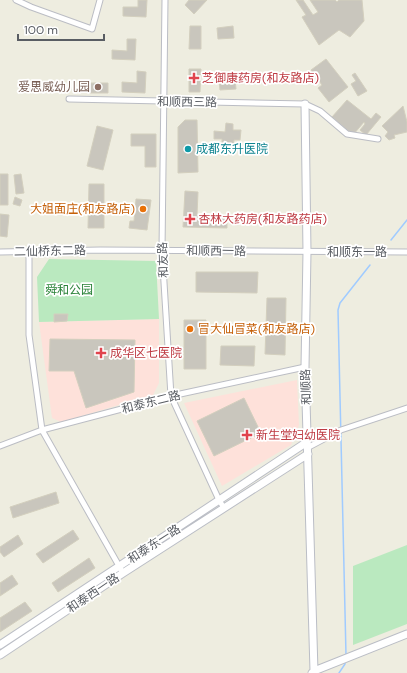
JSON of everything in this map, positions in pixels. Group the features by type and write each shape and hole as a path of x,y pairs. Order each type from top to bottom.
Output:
{"street":[{"path":"16,0 92,29 100,0"},
{"name":"和友路","path":"165,0 162,250 171,396 224,508"},
{"name":"和顺西三路","path":"69,99 305,104"},
{"path":"305,104 320,111 347,134 378,140"},
{"name":"和顺路","path":"305,104 307,252 305,367 314,672"},
{"name":"和顺西一路","path":"100,250 307,252"},
{"name":"二仙桥东二路","path":"0,252 100,250"},
{"path":"29,252 29,334 42,430 122,573"},
{"name":"和顺东一路","path":"307,252 407,252"},
{"name":"和泰东二路","path":"0,446 42,430 171,396 305,367"},
{"path":"307,448 341,430 407,408"},
{"name":"和泰东一路","path":"0,645 219,500 307,448"},
{"name":"和泰西一路","path":"0,655 122,573 224,508 307,448"},
{"path":"314,672 352,655 407,634"}],"shaded area":[{"name":"成华区七医院","path":"159,319 159,383 153,395 61,422 52,418 39,322"},
{"name":"新生堂妇幼医院","path":"297,380 299,425 291,445 222,486 184,403"}],"green space":[{"name":"舜和公园","path":"49,259 156,261 159,319 39,322 37,277"},
{"path":"407,545 407,624 353,645 353,566"}],"building":[{"path":"138,0 147,0 146,17 123,16 123,7 138,7"},
{"path":"189,0 207,0 194,14 185,5"},
{"path":"296,0 303,0 313,15 318,12 310,0 335,0 337,2 339,0 362,0 364,21 350,37 339,30 319,45 302,17 306,15"},
{"path":"190,26 201,26 201,49 189,49"},
{"path":"233,26 234,38 218,39 217,28"},
{"path":"127,39 136,39 135,60 112,59 112,50 127,51"},
{"path":"326,59 348,87 329,102 318,88 322,85 311,70"},
{"path":"189,69 201,69 200,92 189,92"},
{"path":"137,71 146,72 145,93 122,92 122,82 137,83"},
{"path":"355,73 367,91 358,96 351,84 356,81 352,75"},
{"path":"235,78 236,89 220,90 219,79"},
{"path":"89,83 108,83 108,93 89,93"},
{"path":"347,100 371,119 376,113 381,117 366,135 360,130 365,124 364,122 353,135 332,117"},
{"path":"403,106 407,122 407,132 394,135 395,138 389,140 385,136 388,132 382,126"},
{"name":"成都东升医院","path":"185,120 197,120 198,172 178,173 178,127"},
{"path":"226,123 233,124 233,130 241,130 240,140 234,140 233,149 222,149 222,139 214,139 214,131 225,132"},
{"path":"97,126 113,130 103,170 87,166"},
{"path":"131,134 156,134 156,167 145,167 145,146 131,146"},
{"path":"0,174 8,174 8,205 0,205"},
{"path":"21,174 24,193 16,194 14,175"},
{"path":"89,184 104,184 104,228 88,228"},
{"path":"185,191 198,192 197,215 227,216 227,228 183,227"},
{"path":"15,197 22,200 20,206 13,204"},
{"path":"136,199 151,200 147,230 129,228 130,221 134,221"},
{"path":"0,214 9,215 7,237 0,236"},
{"path":"196,272 258,272 257,293 196,292"},
{"path":"267,298 286,298 285,355 265,354"},
{"path":"54,314 68,314 67,321 54,322"},
{"path":"184,320 206,320 206,369 184,369"},
{"path":"50,339 135,340 134,392 86,408 74,371 49,371"},
{"path":"221,346 255,346 254,366 220,365"},
{"path":"244,398 261,433 214,456 197,421"},
{"path":"56,492 59,503 13,518 10,507"},
{"path":"73,530 79,539 43,563 36,554"},
{"path":"18,535 23,544 4,557 0,552 0,547"},
{"path":"89,558 95,568 58,592 52,583"},
{"path":"12,575 18,584 0,596 0,583"},
{"path":"25,602 32,611 0,632 0,618"}],"waterway":[{"path":"391,240 407,220"},
{"path":"346,655 338,310 340,303 370,265"},
{"path":"339,673 345,664 345,661"}],"place":[{"name":"芝御康药房(和友路店)","path":"194,78"},
{"name":"爱思威幼儿园","path":"98,87"},
{"name":"成都东升医院","path":"188,149"},
{"name":"大姐面庄(和友路店)","path":"143,209"},
{"name":"杏林大药房(和友路药店)","path":"190,219"},
{"name":"冒大仙冒菜(和友路店)","path":"190,329"},
{"name":"成华区七医院","path":"101,353"},
{"name":"新生堂妇幼医院","path":"247,435"}]}
